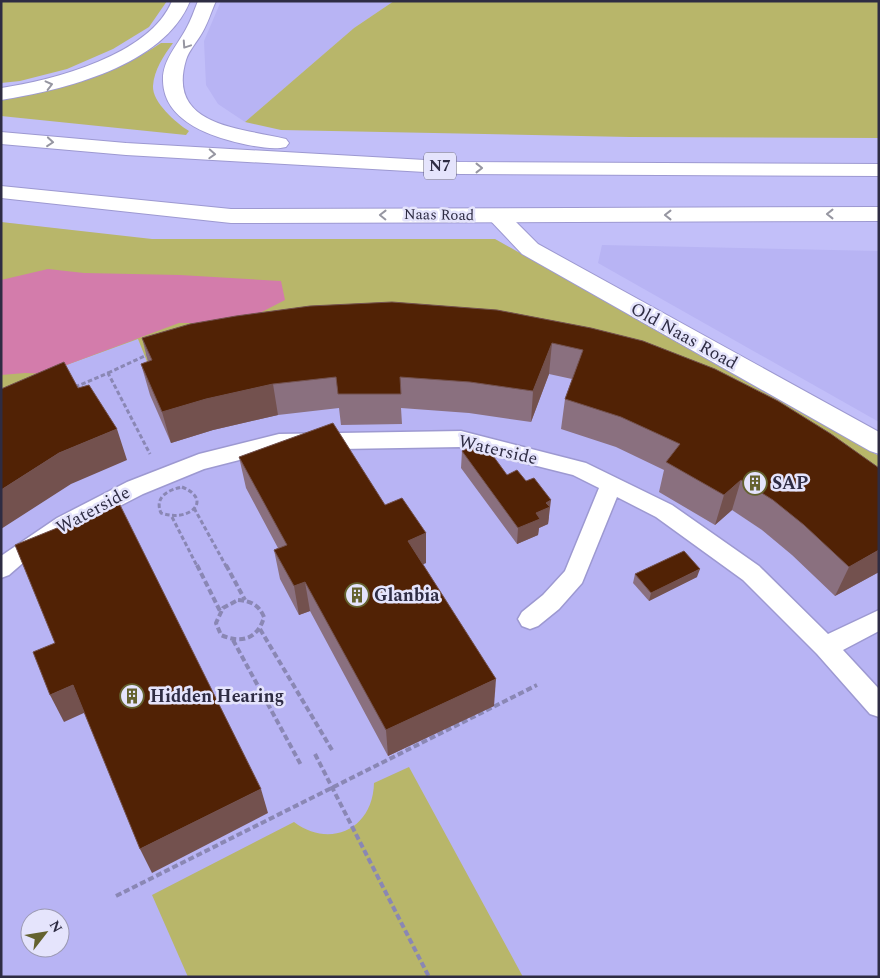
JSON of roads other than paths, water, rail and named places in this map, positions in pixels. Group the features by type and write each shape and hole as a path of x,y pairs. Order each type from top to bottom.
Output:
{"main road":[{"path":"1,94 25,91 64,81 97,70 128,54 155,36 175,16 181,1"},
{"name":"N7","path":"207,1 192,36 177,58 171,89 178,105 197,122 227,133 269,142 344,148 879,169"},
{"name":"N7","path":"1,138 126,149 460,168 879,169"},
{"name":"Naas Road","path":"1,192 231,216 366,214 497,216 879,214"},
{"path":"1,206 102,214 231,216"},
{"name":"Old Naas Road","path":"497,216 530,249 879,444"}],"lane":[{"name":"Waterside","path":"1,569 16,556 65,524 143,484 199,462 279,442 461,439 579,469 664,511 751,572 879,706"},
{"path":"530,619 551,602 574,576 611,485"},
{"path":"825,648 879,620"}],"place":[{"name":"SAP","path":"755,483"},
{"name":"Glanbia","path":"357,595"},
{"name":"Hidden Hearing","path":"132,696"}]}
